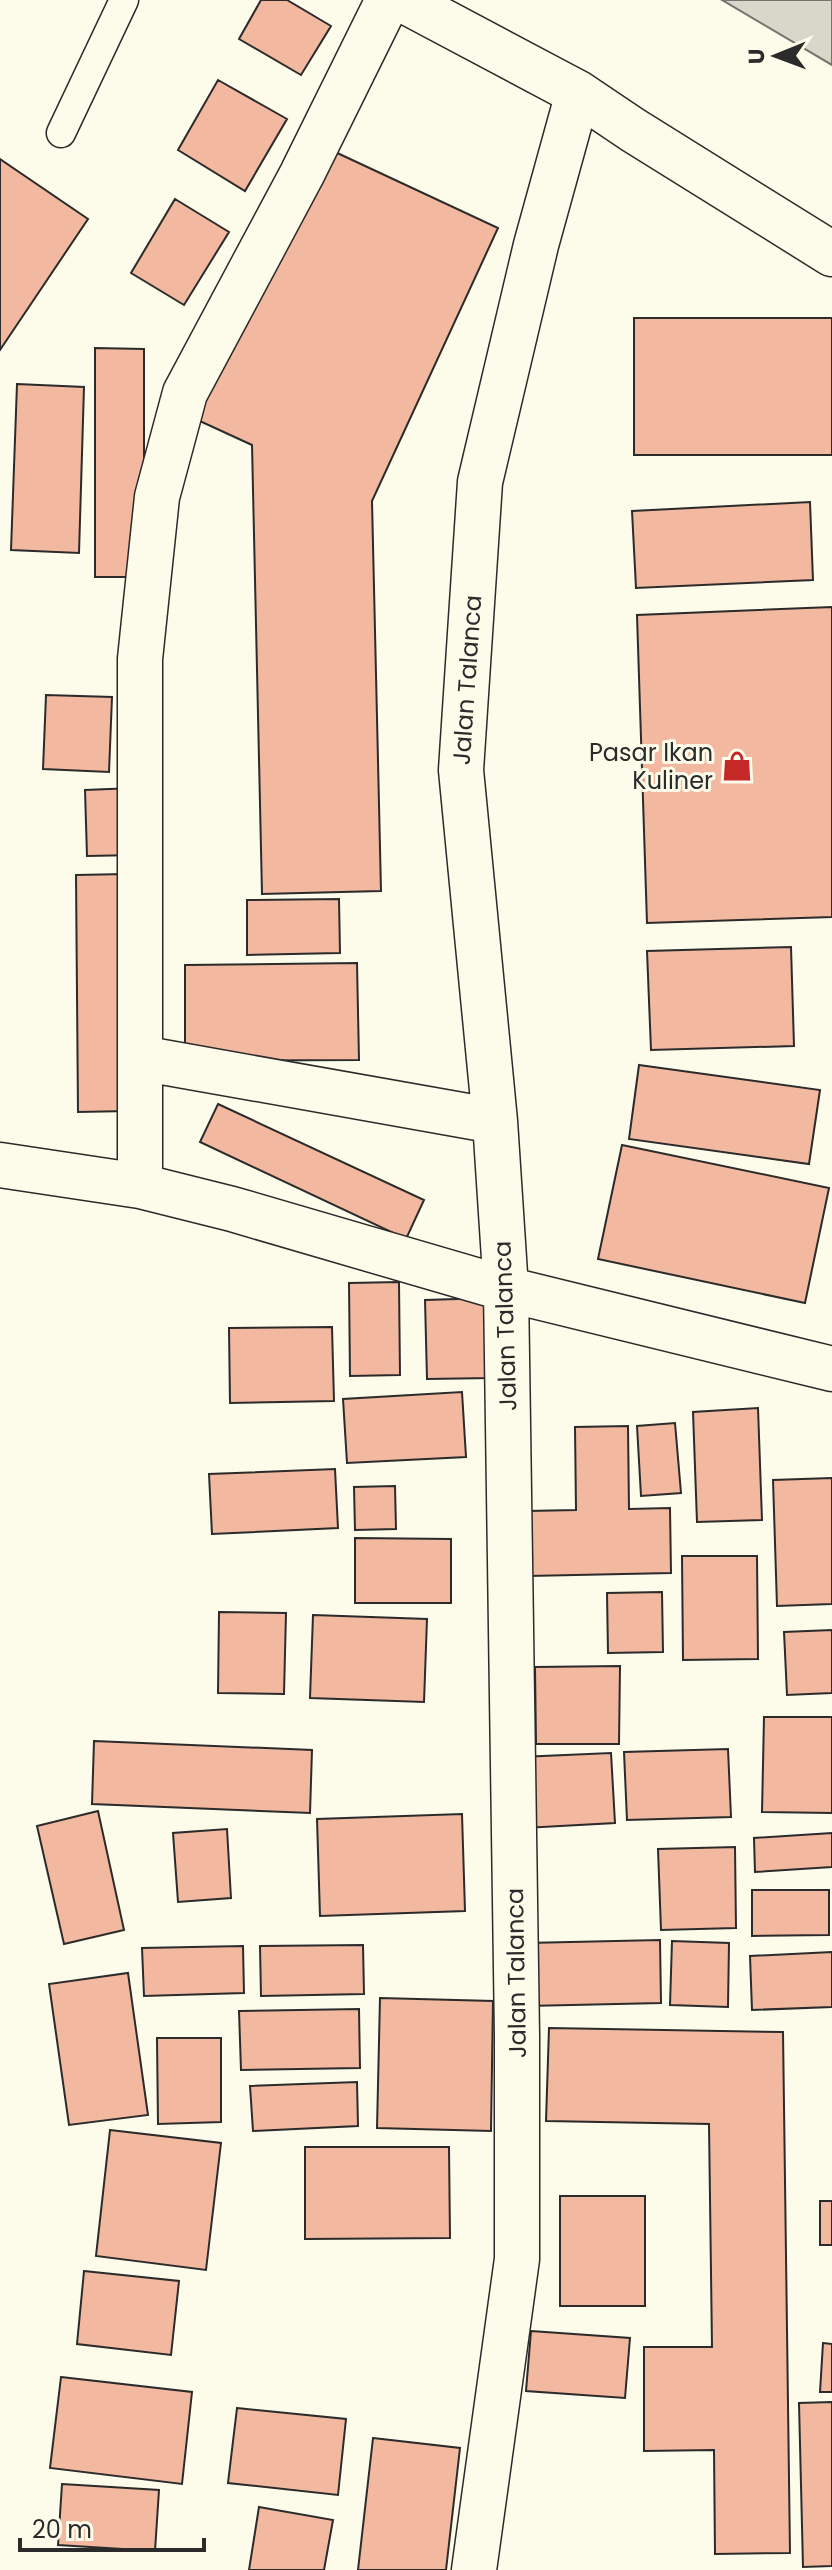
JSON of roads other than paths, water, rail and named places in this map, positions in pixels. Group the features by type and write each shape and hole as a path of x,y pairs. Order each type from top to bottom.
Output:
{"street":[{"path":"140,1186 140,659 157,497 185,393 302,174 388,0"},
{"path":"403,0 578,93 832,254"},
{"name":"Jalan Talanca","path":"474,2570 517,2259 517,2036 506,1289 495,1121 461,770 480,482 536,245 578,93"},
{"path":"140,1058 495,1121"},
{"path":"0,1165 140,1186 232,1209 506,1289 832,1369"}],"lane":[{"path":"61,133 124,0"}],"place":[{"name":"Pasar Ikan Kuliner","path":"737,766"}]}
